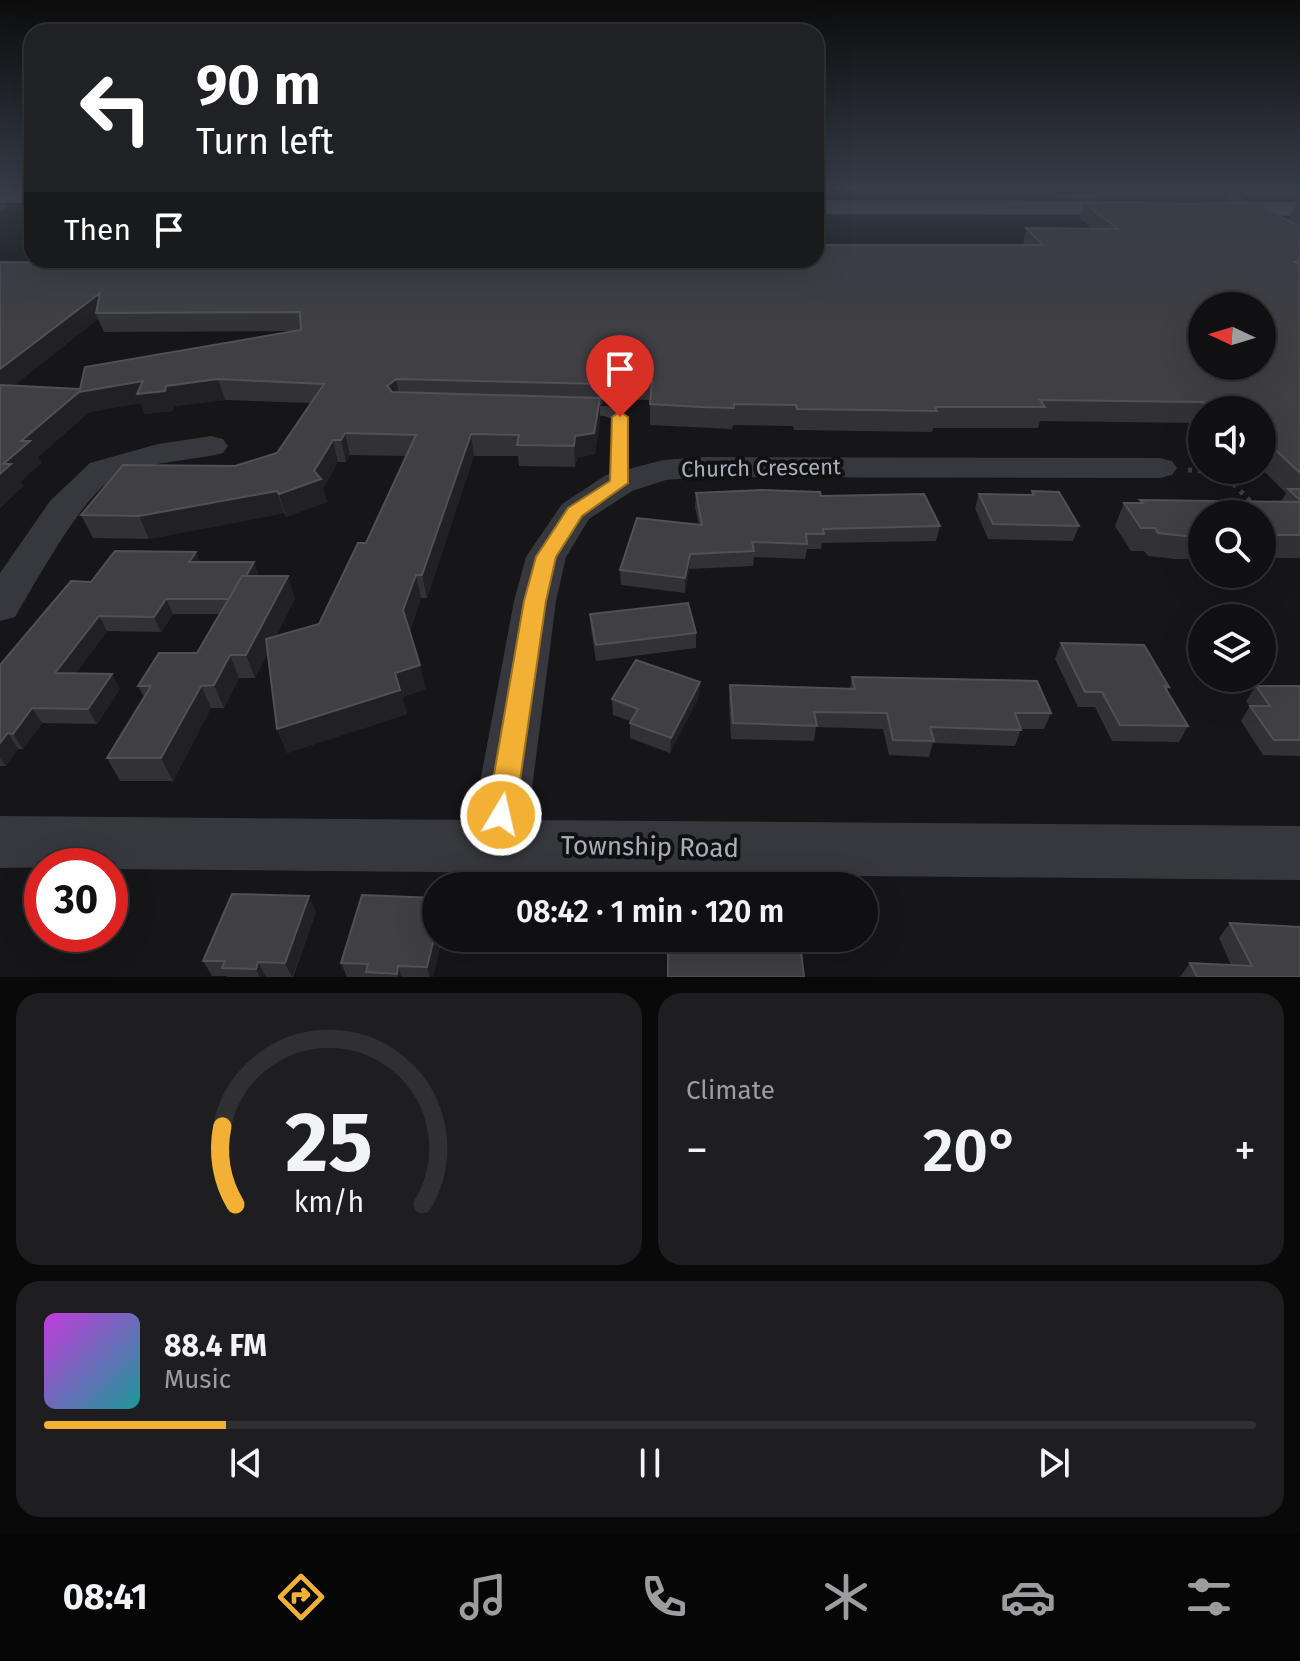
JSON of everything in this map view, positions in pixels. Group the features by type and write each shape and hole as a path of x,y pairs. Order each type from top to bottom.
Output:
{"street":[{"path":"0,606 63,509 102,470 158,454 211,446"},
{"name":"Church Crescent","path":"496,846 535,601 546,557 575,512 619,483 663,470 704,467 1160,468"},
{"name":"Township Road","path":"0,842 1300,853"}],"lane":[{"path":"560,410 607,411 620,417 619,483"}],"path":[{"path":"1160,468 1223,473 1248,500"}],"building":[{"path":"1033,235 1300,235 1300,262 1295,262 1300,265 1300,473 1276,450 1276,396 1188,396 1188,402 1040,400 1045,407 935,407 937,411 797,409 796,405 734,404 734,408 650,404 652,380 603,379 602,384 396,379 387,386 392,392 600,398 594,433 575,436 574,446 517,445 519,435 471,434 422,575 416,575 403,610 420,665 395,673 400,690 277,729 266,639 319,624 358,543 366,543 416,435 345,433 341,440 333,440 314,471 321,479 279,494 277,491 139,516 81,515 123,465 235,466 277,453 324,384 218,379 166,386 165,391 137,394 143,381 79,392 21,441 30,441 3,464 11,464 0,474 0,385 80,389 85,367 301,330 300,312 96,313 100,293 0,369 0,262 24,262 24,268 824,268 824,245 1043,245"},
{"path":"1288,489 1300,489 1300,500"},
{"path":"761,490 820,492 821,496 924,494 940,526 823,529 824,534 806,534 807,544 752,542 754,551 690,554 685,578 620,570 637,518 702,525 696,493"},
{"path":"1032,491 1059,492 1079,526 993,524 979,494 1034,495"},
{"path":"1140,500 1188,501 1188,536 1141,528 1124,503 1143,503"},
{"path":"1276,502 1300,502 1300,535 1276,535"},
{"path":"115,551 196,552 189,562 254,562 229,599 166,599 154,617 99,616 55,673 112,674 88,709 32,708 13,734 8,733 0,743 0,665 71,581 91,582"},
{"path":"242,576 288,576 246,655 230,655 214,685 201,686 161,758 107,758 151,686 138,686 159,653 197,653"},
{"path":"688,603 696,633 596,645 590,614"},
{"path":"1061,643 1144,645 1188,726 1120,725 1102,692 1085,692"},
{"path":"636,660 700,682 671,738 630,723 638,709 612,699"},
{"path":"852,677 1037,681 1051,713 1015,713 1021,730 930,727 934,741 893,740 887,713 814,712 817,726 733,723 730,685 855,689"},
{"path":"1276,686 1300,686 1300,740 1274,740 1250,706 1270,706 1260,692 1276,692"},
{"path":"232,894 309,896 285,963 258,962 256,969 222,968 225,961 203,961"},
{"path":"362,895 422,897 422,952 431,952 427,967 398,966 397,974 366,972 368,964 341,963"},
{"path":"1230,923 1300,927 1300,977 1197,977 1190,963 1252,966"},
{"path":"668,952 801,952 804,977 668,977"}],"route":[{"path":"501,815 535,601 546,557 575,512 619,483 620,417"}]}
